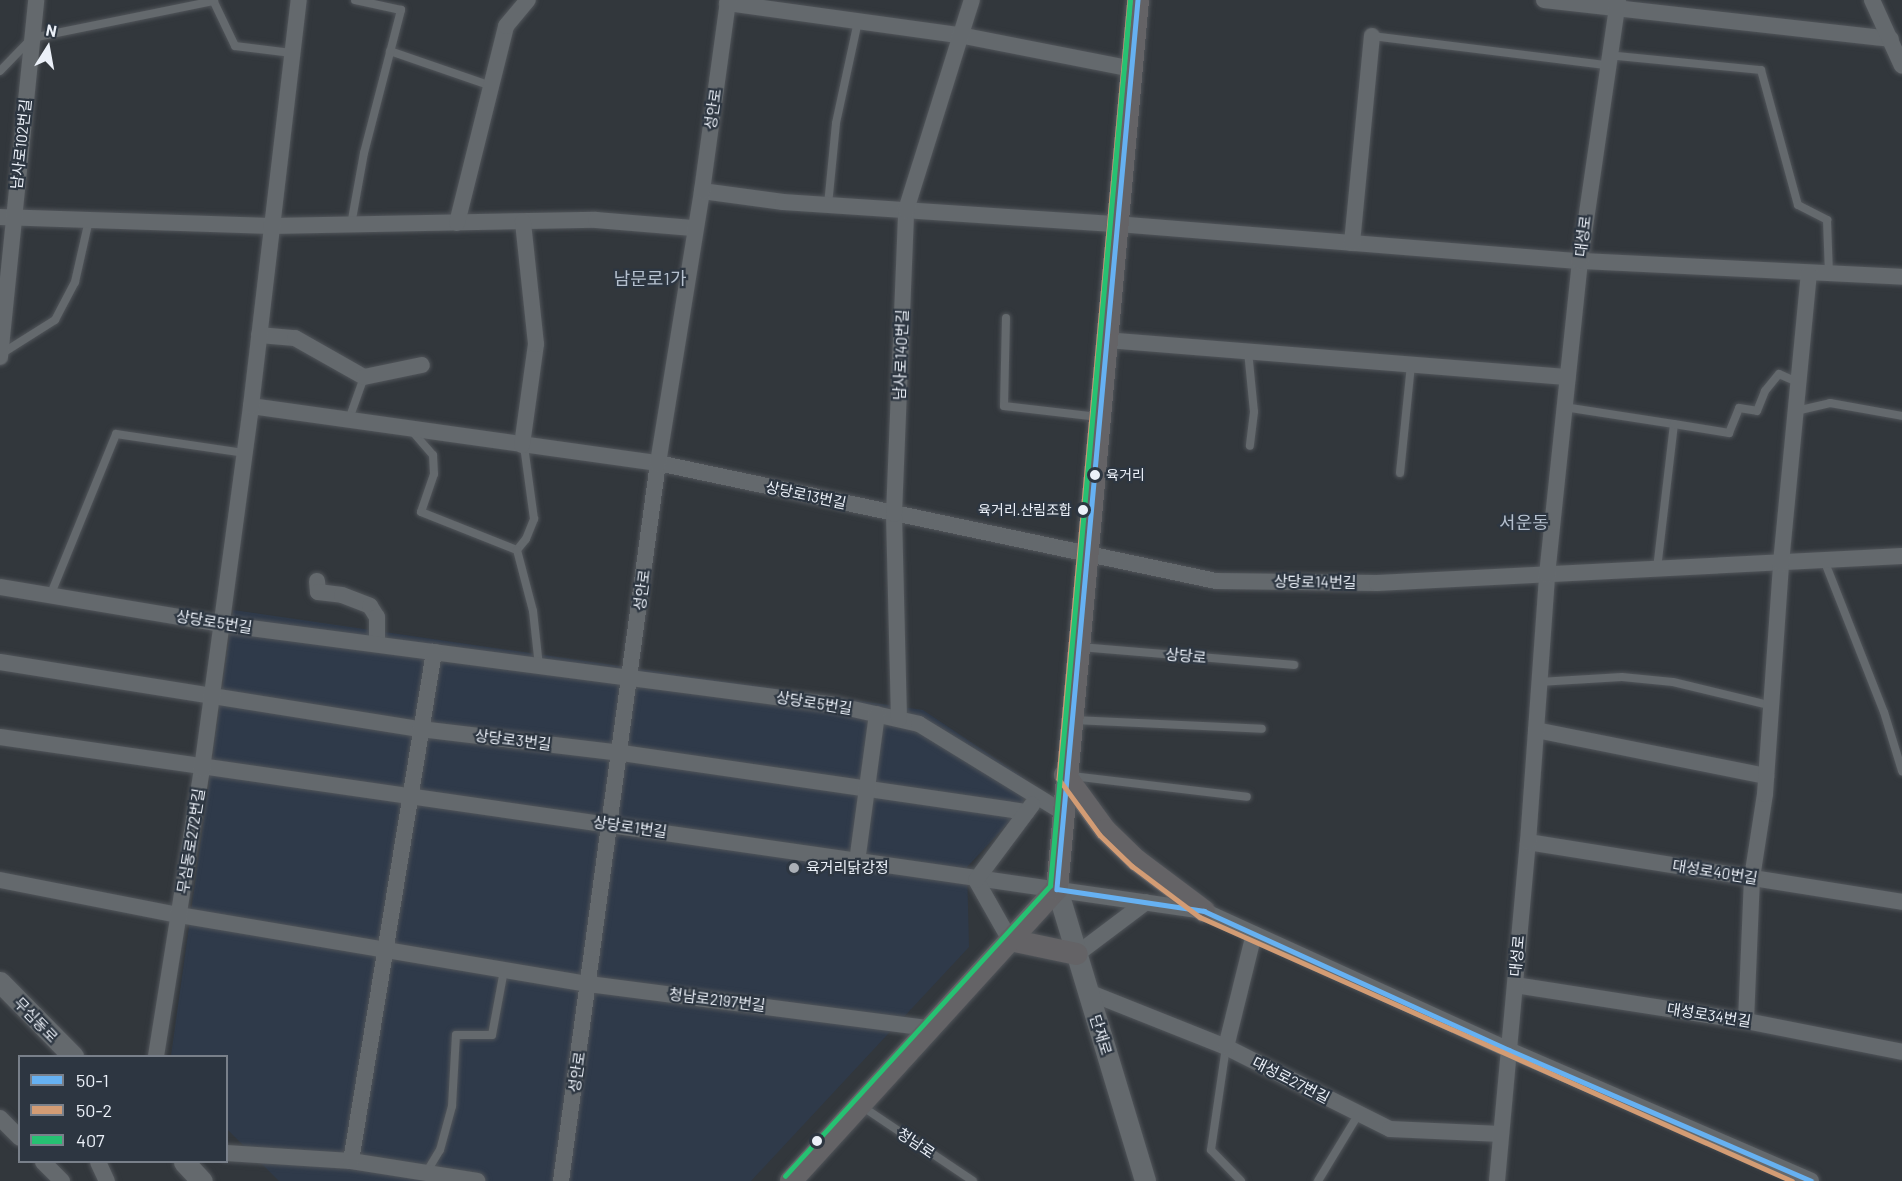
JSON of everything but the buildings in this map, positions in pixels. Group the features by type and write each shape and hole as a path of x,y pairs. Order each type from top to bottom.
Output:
{"main road":[{"path":"790,1181 1057,889 1065,775 1138,0"},
{"path":"1065,775 1081,802 1136,861 1204,911"},
{"path":"1010,940 1077,954"}],"street":[{"name":"남사로102번길","path":"0,355 7,218 36,0"},
{"name":"무심동로272번길","path":"156,1055 202,769 251,406 299,0"},
{"path":"457,223 506,26 528,0"},
{"name":"남사로140번길","path":"899,719 894,513 906,210 959,35 972,0"},
{"path":"1544,0 1617,4 1891,39"},
{"path":"1872,0 1902,66"},
{"path":"727,1 959,35 1132,69"},
{"name":"성안로","path":"561,1181 622,753 658,464 693,228 702,191 727,1"},
{"name":"대성로","path":"1497,1181 1528,842 1547,575 1564,407 1606,60 1617,4"},
{"path":"1352,243 1372,36"},
{"path":"702,191 828,205 1117,224 1580,261 1902,277"},
{"path":"7,218 272,226 596,220 693,228"},
{"path":"523,446 536,344 524,222"},
{"path":"1746,1021 1752,878 1766,776 1781,563 1809,273"},
{"path":"259,335 295,338 364,377 422,365"},
{"path":"1106,340 1568,377"},
{"name":"상당로13번길","path":"251,406 348,422 658,464 1086,556"},
{"name":"상당로14번길","path":"1086,556 1216,581 1377,583 1902,556"},
{"path":"317,581 318,592 342,595 370,606 377,617 377,644"},
{"name":"상당로5번길","path":"0,587 220,624 835,705 919,724 1064,813"},
{"path":"351,1161 387,952 408,797 434,652"},
{"name":"상당로3번길","path":"0,662 420,729 622,753 1027,812"},
{"path":"857,862 877,714"},
{"path":"1536,730 1766,776"},
{"name":"상당로1번길","path":"0,737 202,769 612,824 976,880 1057,889 1204,911 1509,1050 1811,1181"},
{"path":"1010,940 976,880 1038,798"},
{"name":"대성로40번길","path":"1528,842 1902,902"},
{"name":"청남로2197번길","path":"0,880 387,952 590,984 930,1028"},
{"name":"단재로","path":"1057,889 1145,1181"},
{"path":"1077,954 1146,902"},
{"path":"1226,1047 1254,934"},
{"name":"무심동로","path":"0,982 64,1052"},
{"name":"대성로34번길","path":"1515,985 1746,1021 1902,1052"},
{"name":"대성로27번길","path":"1088,992 1226,1047 1390,1129 1501,1134"},
{"path":"0,1118 18,1136"},
{"path":"228,1153 351,1161 477,1181"},
{"path":"45,1163 62,1181"},
{"path":"99,1163 107,1181"},
{"path":"186,1163 202,1181"}],"lane":[{"path":"0,70 32,38 213,0 235,46 292,53"},
{"path":"351,225 401,10 355,0"},
{"path":"828,205 842,96 858,21"},
{"path":"1372,36 1606,60 1761,70 1798,205 1827,220 1829,274"},
{"path":"390,51 491,86"},
{"path":"0,355 55,320 75,282 89,220"},
{"path":"1006,318 1004,406 1099,417"},
{"path":"1248,351 1254,412 1250,446"},
{"path":"1400,473 1411,364"},
{"path":"1564,407 1729,433 1739,408 1757,411 1765,391 1779,374 1799,383"},
{"path":"348,422 364,377"},
{"path":"1796,411 1830,402 1902,418"},
{"path":"1657,569 1674,424"},
{"path":"412,431 433,455 434,474 421,512 517,550"},
{"path":"50,596 116,434 244,453"},
{"path":"517,550 526,539 534,519 523,446"},
{"path":"517,550 533,611 540,666"},
{"path":"1824,560 1884,712 1902,771"},
{"name":"상당로","path":"1078,647 1294,665"},
{"path":"1539,682 1622,677 1673,682 1772,706"},
{"path":"1071,720 1262,729"},
{"path":"1065,775 1247,797"},
{"path":"426,1173 440,1150 452,1106 456,1035 492,1035 504,970"},
{"path":"1226,1047 1211,1150 1241,1181"},
{"name":"청남로","path":"860,1105 973,1181"},
{"path":"1318,1181 1358,1115"}],"shaded area":[{"path":"233,610 923,710 1023,777 1024,806 967,867 969,947 751,1181 279,1181 228,1130 228,1055 171,1055"}],"transit line":[{"name":"50-2","path":"1130,0 1059,779 1100,835 1132,866 1200,917 1792,1181"},
{"name":"407","path":"785,1176 1050,886 1130,0"},
{"name":"50-1","path":"1138,0 1057,889 1204,911 1509,1050 1811,1181"}],"place":[{"name":"육거리","path":"1095,475"},
{"name":"육거리.산림조합","path":"1083,510"},
{"name":"육거리닭강정","path":"794,868"}],"district":[{"name":"남문로1가","path":"650,278"},
{"name":"서운동","path":"1524,522"}]}
